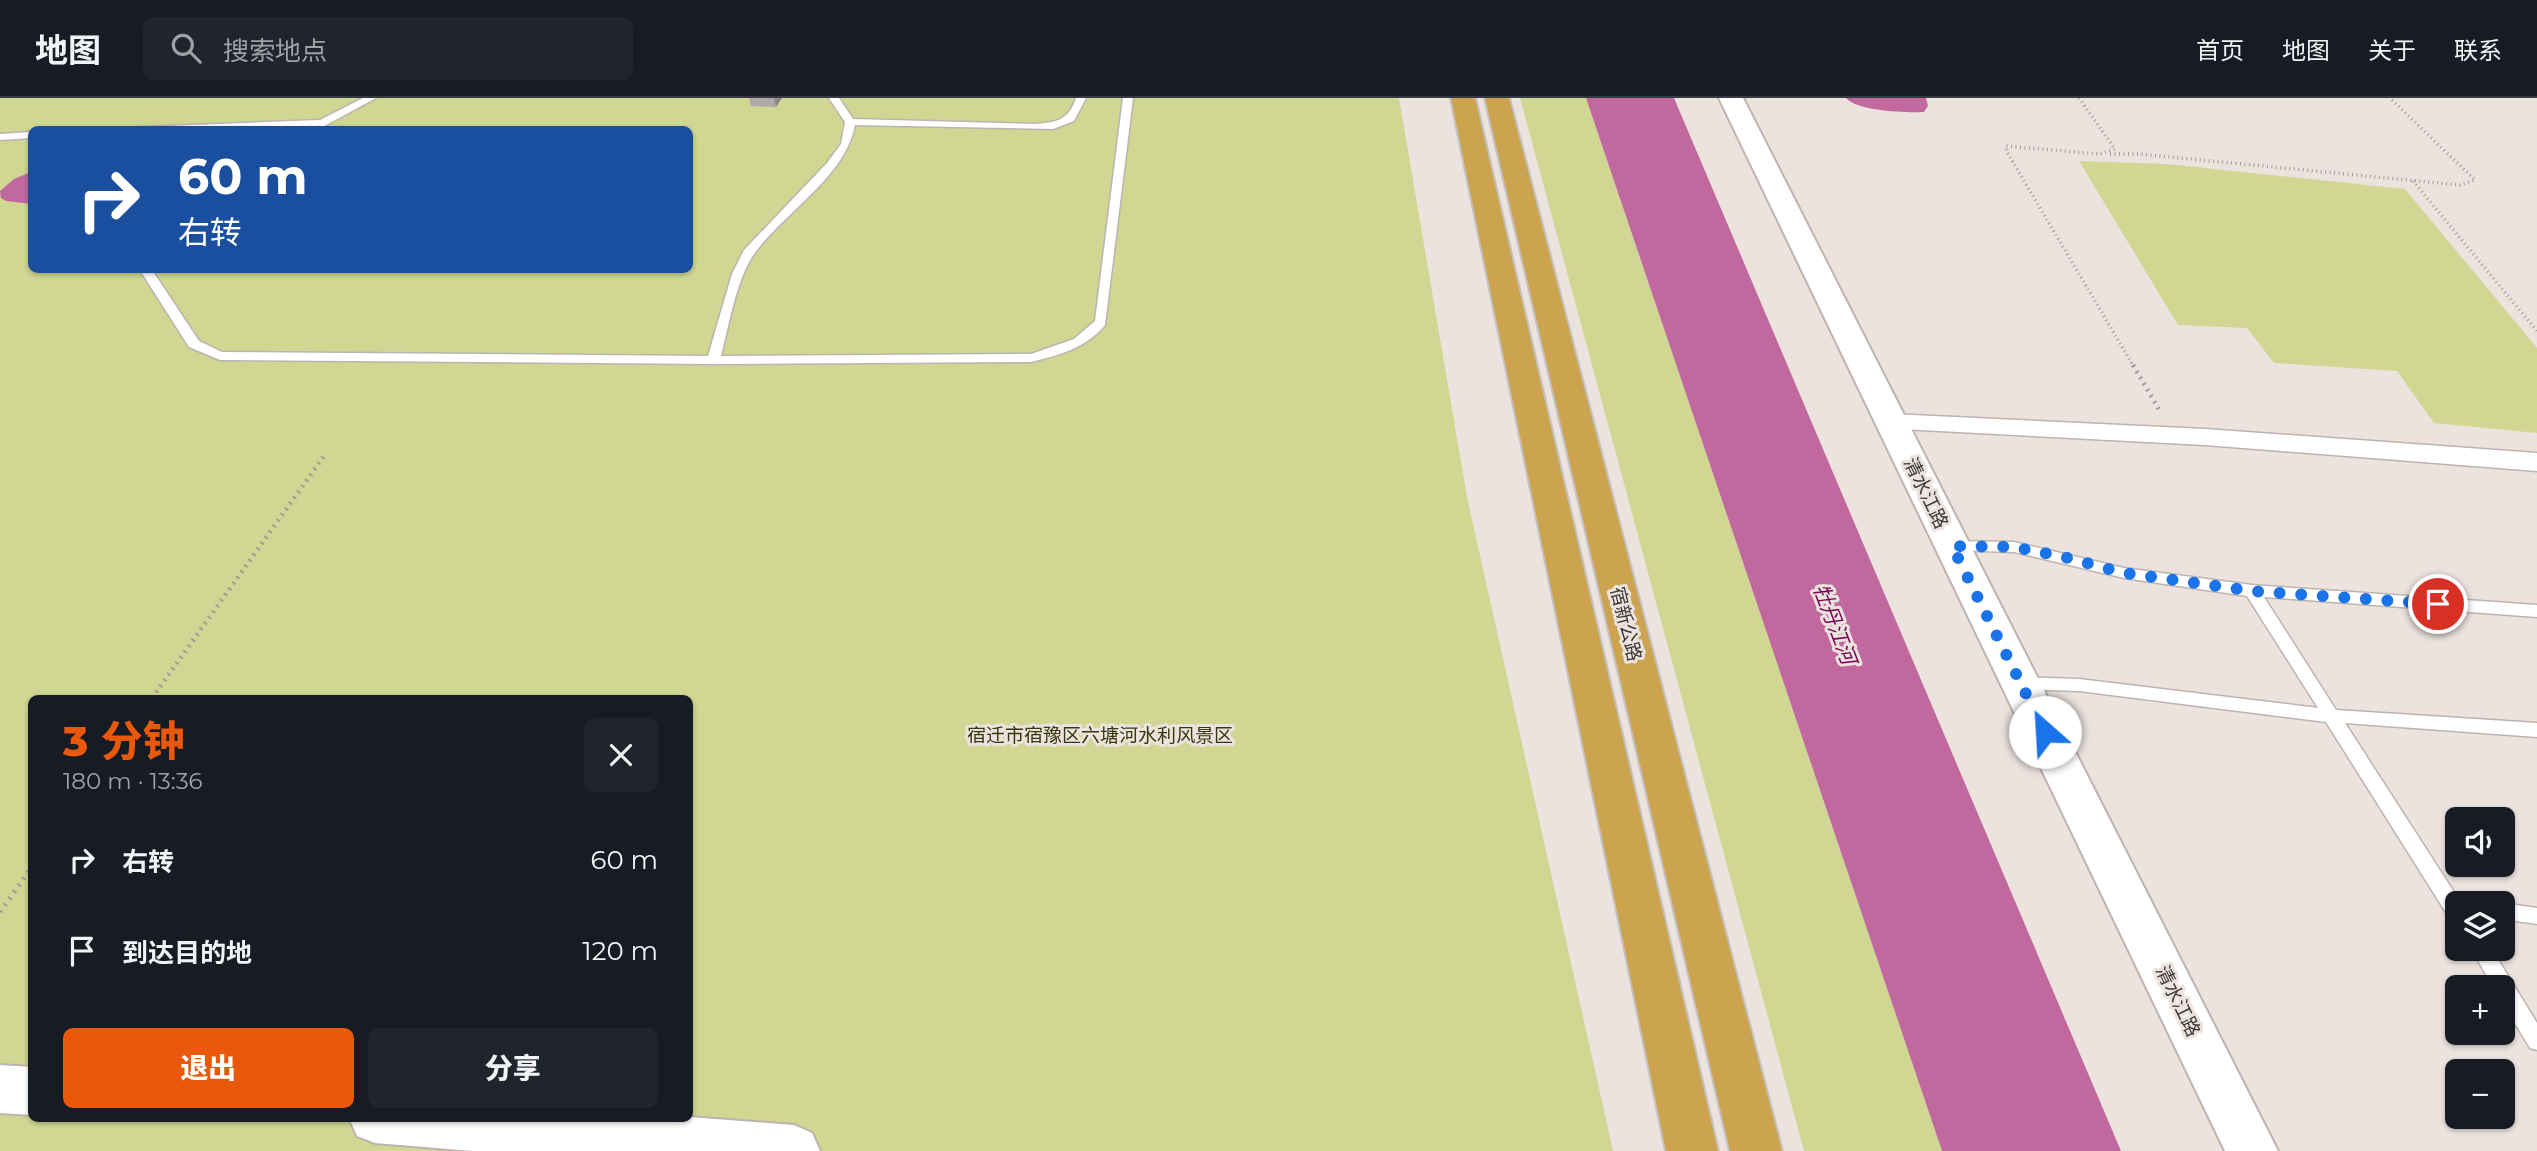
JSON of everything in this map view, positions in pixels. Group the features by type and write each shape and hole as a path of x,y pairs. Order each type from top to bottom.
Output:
{"highway":[{"path":"1463,98 1692,1151"},
{"name":"宿新公路","path":"1497,98 1756,1151"}],"street":[{"name":"清水江路","path":"1731,98 2252,1151"},
{"path":"1891,422 2174,436 2537,463"},
{"path":"0,1089 28,1091"},
{"path":"426,1122 794,1151"}],"lane":[{"path":"316,126 371,98"},
{"path":"713,360 738,274 750,250 831,165 846,144 850,122 834,98"},
{"path":"850,122 1036,127 1069,121 1077,114 1081,98"},
{"path":"148,273 194,344 220,356 713,360 1031,358 1052,354 1088,338 1101,323 1128,98"},
{"path":"245,126 322,123"},
{"path":"0,137 28,135"},
{"path":"1952,546 2014,547 2124,573 2252,591 2537,611"},
{"path":"2252,591 2445,891"},
{"path":"2020,682 2079,685 2332,716 2537,730"},
{"path":"2515,913 2537,916"},
{"path":"2488,961 2537,1041"}],"path":[{"path":"2079,98 2115,149 2099,154"},
{"path":"2174,436 2014,164 2006,146 2099,154 2139,154 2460,185 2475,180 2390,98"},
{"path":"2413,180 2537,331"},
{"path":"154,695 324,456"},
{"path":"0,912 28,873"}],"green space":[{"name":"宿迁市宿豫区六塘河水利风景区","path":"0,98 1399,98 1467,497 1613,1151 0,1151"},
{"path":"1520,98 1586,98 1942,1151 1804,1151"},
{"path":"2079,161 2167,164 2405,189 2537,348 2537,433 2434,423 2397,371 2274,363 2247,328 2178,325"}],"water":[{"name":"牡丹江河","path":"1586,98 1674,98 2121,1151 1942,1151"},
{"path":"1846,98 1926,98 1928,106 1924,112 1894,111 1860,106"},
{"path":"28,173 28,204 1,198 0,191 14,179"}],"route":[{"path":"2045,732 1952,546 2014,547 2124,573 2252,591 2438,604"}]}
